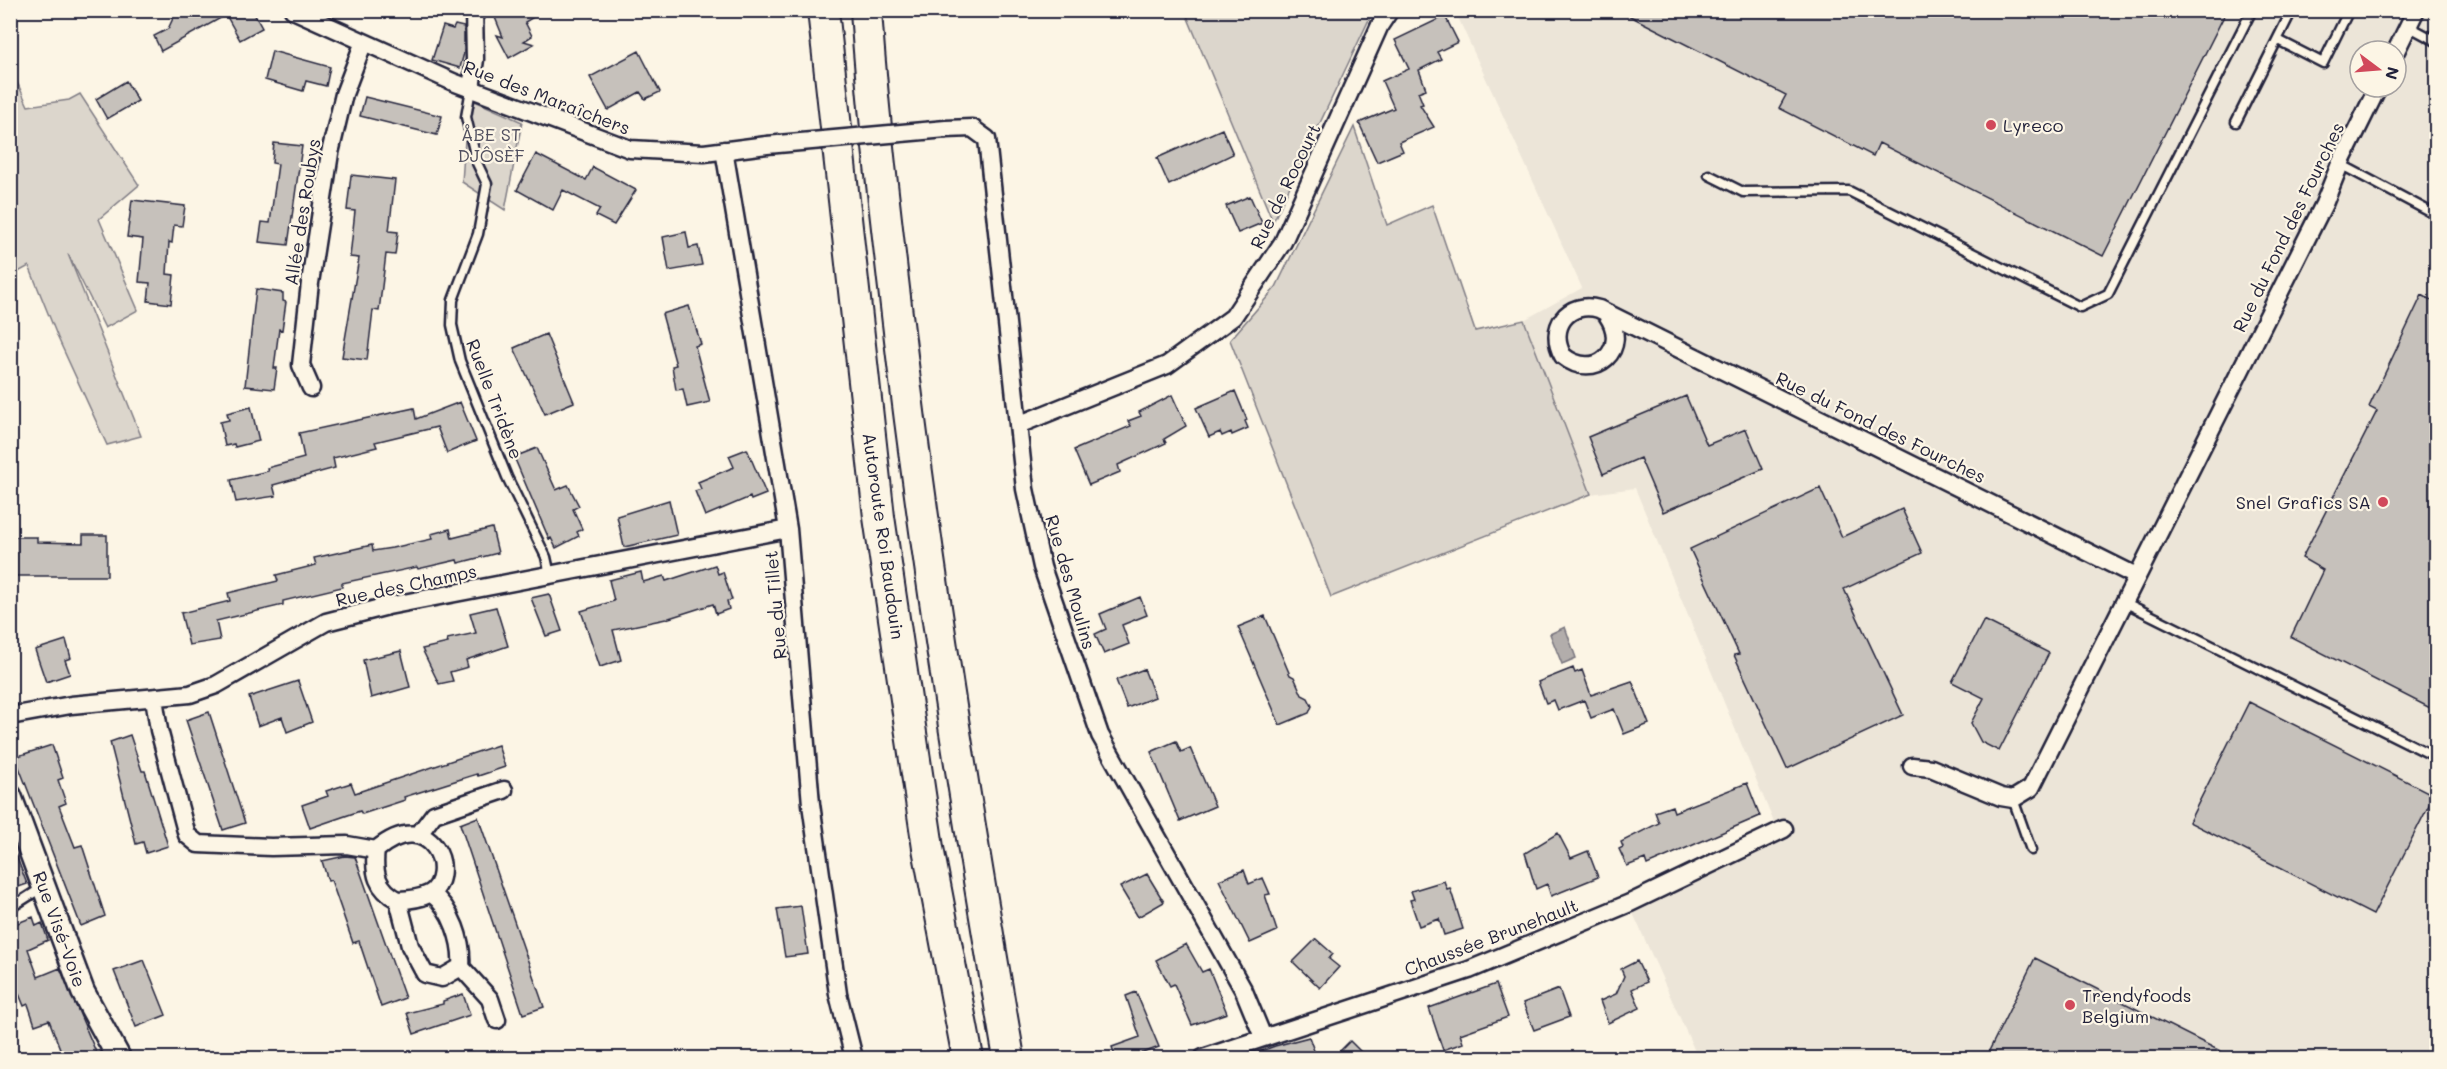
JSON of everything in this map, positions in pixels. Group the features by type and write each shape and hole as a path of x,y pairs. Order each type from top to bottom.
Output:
{"highway":[{"name":"Autoroute Roi Baudouin","path":"823,10 879,517 928,848 968,1059"},
{"path":"866,10 873,110 921,512 972,842 1009,1059"}],"street":[{"name":"Rue des Maraîchers","path":"292,10 363,44 471,90 630,149 684,152 724,150 945,129"},
{"path":"471,90 475,59 474,10"},
{"name":"Rue de Rocourt","path":"1018,425 1167,365 1233,317 1283,242 1380,26 1390,10"},
{"path":"2402,39 2416,10"},
{"name":"Allée des Roubys","path":"311,388 301,365 310,283 330,153 345,94 363,44"},
{"name":"Rue du Fond des Fourches","path":"2013,799 2031,788 2040,775 2126,603 2136,576 2324,204 2340,164 2372,99"},
{"name":"Rue des Moulins","path":"945,129 972,128 987,139 1025,489 1042,567 1100,735 1244,991 1263,1037"},
{"name":"Rue du Tillet","path":"724,150 788,529 811,804 838,994 854,1059"},
{"name":"Rue du Fond des Fourches","path":"1607,315 1681,349 2136,576"},
{"name":"Rue des Champs","path":"10,716 71,705 190,694 216,685 326,622 388,606 788,529"},
{"path":"154,698 159,730 187,835 198,844 271,847 347,845 376,850 401,834 419,834 432,842 441,859 440,881 431,893 415,899 398,900"},
{"path":"1912,766 1931,768 1989,793 2013,799"},
{"path":"419,834 434,814 504,790"},
{"name":"Rue Visé-Voie","path":"14,817 44,886 83,992 119,1059"},
{"name":"Chaussée Brunehault","path":"1203,1059 1263,1037 1470,970 1630,903 1784,829"},
{"path":"376,850 373,867 379,885 398,900 411,946 425,974 442,978 461,968"},
{"path":"431,893 443,902 462,950 461,968 490,999 497,1020"}],"lane":[{"path":"1709,175 1743,192 1849,191 2080,307 2108,294 2252,10"},
{"path":"2236,122 2292,10"},
{"path":"2278,40 2323,63 2349,10"},
{"path":"2408,26 2436,41"},
{"name":"Ruelle Tridène","path":"471,90 466,117 477,163 487,184 478,234 453,300 452,325 460,361 507,477 546,557 550,575"},
{"path":"2340,164 2436,215"},
{"path":"2126,603 2436,756"},
{"path":"2013,799 2031,850"},
{"path":"10,908 44,886"}],"shaded area":[{"path":"1455,11 2436,11 2436,1058 1698,1058 1632,911 1780,837 1635,488 1591,494 1524,320 1582,288"},
{"path":"1565,627 1576,658 1562,664 1550,634"}],"green space":[{"path":"1185,11 1373,11 1273,222"},
{"path":"11,69 28,106 69,100 80,94 139,185 99,219 138,310 105,328 68,254 141,436 107,445 58,338 29,266 11,276"},
{"name":"ÅBE ST DJÔSÈF","path":"468,98 522,122 505,210 462,182"},
{"path":"1354,127 1387,225 1432,205 1475,331 1524,320 1591,494 1331,597 1230,340 1276,287"}],"building":[{"path":"177,10 252,10 262,28 240,40 226,15 161,51 154,36 168,29"},
{"path":"492,10 545,10 525,22 532,36 524,41 534,44 509,58 497,35 503,37"},
{"name":"Lyreco","path":"1618,10 2227,10 2103,256 1879,143 1873,156 1779,108 1786,95"},
{"path":"1445,16 1458,42 1437,52 1441,59 1419,70 1426,89 1418,92 1423,104 1420,105 1434,127 1399,142 1403,151 1377,162 1359,123 1394,108 1382,81 1409,69 1395,40"},
{"path":"455,25 464,27 464,53 460,68 432,60 443,26 453,29"},
{"path":"272,51 330,67 326,86 306,81 303,91 265,80"},
{"path":"639,51 660,92 645,99 640,92 608,110 590,77"},
{"path":"126,81 138,101 107,119 96,99"},
{"path":"365,97 442,116 437,135 360,116"},
{"path":"1222,129 1233,154 1169,185 1157,158"},
{"path":"274,143 302,146 288,245 259,242 262,222 270,223 278,164 272,163"},
{"path":"536,154 586,180 593,167 636,190 614,225 596,216 600,209 563,190 553,210 517,190"},
{"path":"351,175 395,180 389,231 398,232 395,255 386,254 379,311 373,310 367,360 342,357 359,258 350,257 355,211 347,210"},
{"path":"1250,196 1262,223 1238,233 1226,206"},
{"path":"132,200 185,206 182,226 174,225 172,243 169,242 167,274 174,275 171,304 148,301 150,283 139,282 143,239 127,237"},
{"path":"686,232 689,248 698,246 702,265 669,271 663,237"},
{"path":"256,289 283,293 283,301 286,302 282,330 279,329 274,389 245,386"},
{"name":"Snel Grafics SA","path":"2422,295 2436,303 2436,711 2291,637 2323,570 2302,558 2377,411 2369,407"},
{"path":"689,306 701,344 695,346 710,402 687,407 683,389 676,390 672,366 676,365 662,314"},
{"path":"546,334 574,402 545,414 514,348"},
{"path":"1235,391 1248,428 1232,435 1231,432 1222,436 1220,432 1209,437 1196,408"},
{"path":"1172,395 1186,426 1164,439 1166,443 1118,465 1120,472 1089,485 1074,450 1131,426 1128,421 1141,416 1139,412"},
{"path":"1686,396 1707,445 1746,429 1763,469 1663,512 1640,458 1603,474 1588,437"},
{"path":"460,402 476,441 447,453 437,427 375,442 377,447 333,458 335,468 273,485 276,496 236,502 231,480 268,471 267,468 304,458 299,433 414,408 416,419"},
{"path":"251,407 259,441 235,447 234,444 225,446 220,422 229,420 227,413"},
{"path":"537,448 556,490 568,485 579,506 573,509 582,529 577,532 579,536 556,548 551,538 549,539 514,457"},
{"path":"747,449 766,494 751,500 750,497 705,516 695,491 701,489 698,482 734,467 729,456"},
{"path":"1820,488 1842,537 1902,509 1922,553 1844,589 1903,715 1787,769 1734,655 1739,654 1690,549"},
{"path":"669,500 677,535 624,547 617,516"},
{"path":"492,528 498,553 458,563 457,560 342,583 342,587 283,601 283,605 216,621 220,640 189,645 181,613 230,601 228,593 278,581 276,575 316,565 314,558 372,545 373,551 392,548 432,539 431,534 450,529 452,538"},
{"path":"83,535 107,535 107,576 13,576 14,537 37,537 37,542 83,543"},
{"path":"715,565 718,574 723,572 732,600 727,601 729,609 716,614 713,604 666,619 613,630 621,660 600,667 581,611 614,601 609,580 641,572 643,582 664,576 666,581"},
{"path":"549,594 562,631 546,636 531,598"},
{"path":"1140,597 1147,615 1122,625 1129,644 1104,654 1095,634 1106,629 1100,614"},
{"path":"496,607 508,646 466,660 468,667 450,672 453,681 439,684 422,649 448,643 447,639 476,633 470,613"},
{"path":"1265,616 1290,675 1294,677 1302,695 1308,698 1312,706 1309,713 1280,725 1238,627"},
{"path":"1984,620 2049,653 1999,751 1981,742 1971,723 1984,698 1952,682"},
{"path":"66,640 71,658 65,660 70,674 46,682 35,650"},
{"path":"401,651 410,687 371,698 363,660"},
{"path":"1573,668 1575,673 1582,670 1591,695 1632,681 1649,724 1624,734 1614,709 1591,718 1584,700 1558,710 1554,700 1546,703 1538,682"},
{"path":"1144,669 1155,697 1127,708 1116,680"},
{"path":"298,681 312,722 287,732 282,717 258,726 249,697"},
{"path":"2249,702 2434,795 2373,915 2189,822"},
{"path":"209,712 245,823 223,830 186,720"},
{"path":"130,735 142,771 145,771 168,846 146,853 143,842 136,844 110,742"},
{"path":"1176,741 1181,752 1190,748 1215,806 1180,821 1151,752"},
{"path":"52,745 63,778 58,780 66,803 59,806 75,847 82,845 105,916 81,926 15,757"},
{"path":"498,745 505,767 404,797 405,800 362,814 360,811 310,828 302,805 328,796 326,791 351,783 355,793"},
{"path":"1747,783 1760,816 1647,865 1645,859 1627,866 1619,849 1623,847 1621,842 1659,823 1655,812 1672,806 1674,812"},
{"path":"478,817 544,1007 523,1014 460,824"},
{"path":"1558,833 1571,858 1588,851 1598,877 1551,896 1547,884 1536,889 1525,853"},
{"path":"10,840 27,884 10,890"},
{"path":"345,856 355,857 405,998 381,1007 359,941 353,943 322,861"},
{"path":"1244,870 1249,884 1263,878 1270,894 1265,895 1277,931 1250,943 1219,880"},
{"path":"1147,874 1164,902 1138,917 1120,887"},
{"path":"1444,881 1447,889 1450,888 1463,929 1444,935 1439,919 1419,926 1410,900 1414,899 1411,891"},
{"path":"801,906 808,954 785,957 777,909"},
{"path":"33,917 36,926 42,923 48,940 28,949 38,977 60,968 99,1059 64,1059 49,1020 35,1025 28,1004 24,1006 17,989 10,992 10,926"},
{"path":"1316,939 1333,954 1329,959 1339,967 1320,988 1293,962"},
{"path":"1186,944 1202,972 1209,969 1227,1013 1192,1025 1174,984 1170,986 1156,960"},
{"name":"Trendyfoods Belgium","path":"2035,958 2236,1059 1985,1059"},
{"path":"144,960 166,1015 136,1027 114,971"},
{"path":"1637,961 1647,982 1632,989 1640,1008 1608,1023 1600,1001 1616,994 1624,976 1621,969"},
{"path":"1496,984 1508,1017 1460,1034 1463,1043 1443,1050 1429,1008"},
{"path":"1559,989 1569,1017 1534,1030 1523,1003"},
{"path":"1136,992 1159,1047 1127,1059 1116,1059 1112,1047 1140,1037 1126,996"},
{"path":"463,994 470,1015 414,1034 407,1013 443,1004 443,1001"},
{"path":"1309,1037 1317,1059 1248,1059 1248,1056 1275,1046"},
{"path":"1350,1041 1368,1059 1332,1059"}],"place":[{"name":"Lyreco","path":"1991,125"},
{"name":"Snel Grafics SA","path":"2383,502"},
{"name":"Trendyfoods Belgium","path":"2070,1005"}]}
